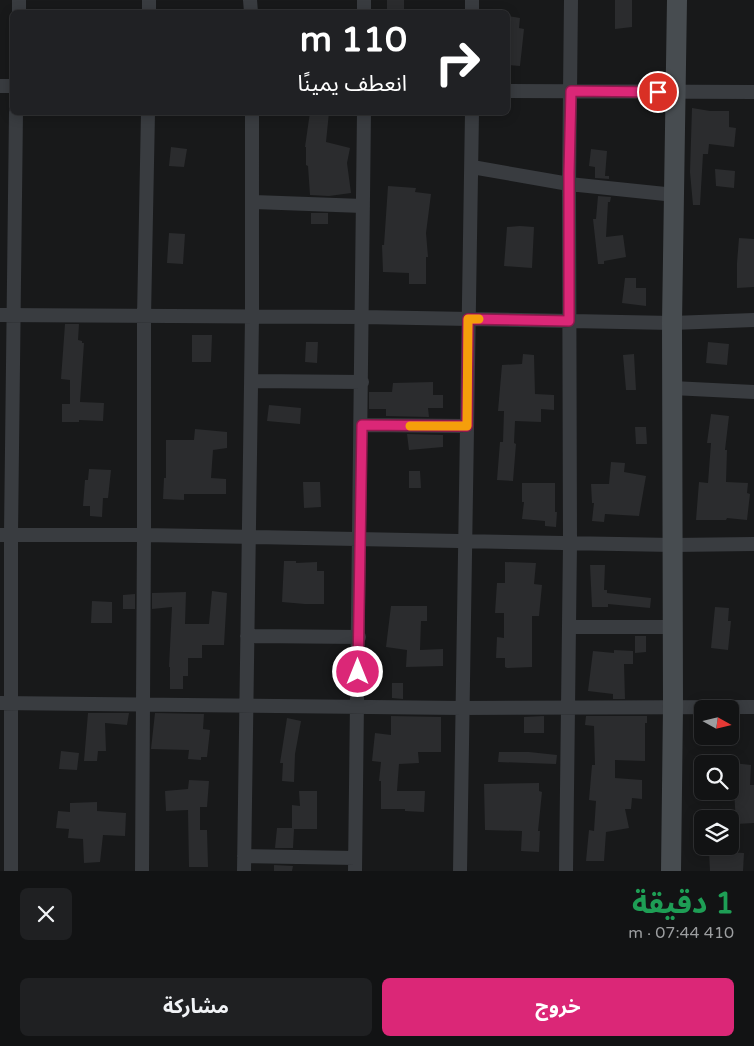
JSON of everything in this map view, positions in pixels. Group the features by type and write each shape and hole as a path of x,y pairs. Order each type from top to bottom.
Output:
{"street":[{"path":"566,871 570,627 569,184 571,0"},
{"path":"671,871 673,708 672,323 677,0"},
{"path":"510,91 754,92"},
{"path":"11,871 5,703 5,534 7,315 16,115"},
{"path":"142,871 144,317 148,115"},
{"path":"244,871 252,381 252,115"},
{"path":"244,856 355,865 362,425 364,115"},
{"path":"460,871 472,115"},
{"path":"472,168 569,184 675,195"},
{"path":"253,202 363,206"},
{"path":"7,315 363,317 672,323 754,320"},
{"path":"252,381 362,382"},
{"path":"672,388 754,392"},
{"path":"362,425 467,426"},
{"path":"5,534 570,544 754,544"},
{"path":"570,627 673,627"},
{"path":"247,636 358,638"},
{"path":"5,703 462,708 754,708"}],"building":[{"path":"387,0 404,0 404,10 387,10"},
{"path":"615,0 632,0 632,27 615,29"},
{"path":"510,16 520,18 519,28 524,29 520,66 510,65"},
{"path":"692,108 710,111 729,111 729,127 736,128 734,147 709,144 708,154 703,154 700,205 693,205 690,172"},
{"path":"310,115 329,115 326,142 350,148 347,163 351,193 329,196 310,195 305,147"},
{"path":"171,147 187,149 184,167 169,166"},
{"path":"591,149 607,151 605,176 609,176 609,179 595,178 595,167 589,166"},
{"path":"715,169 735,171 734,188 716,186"},
{"path":"388,186 416,188 415,192 431,194 426,233 428,257 426,257 426,284 409,284 409,273 383,272 382,245 384,245"},
{"path":"598,196 611,197 610,202 608,202 606,237 623,235 626,257 604,261 604,264 598,264 593,219 596,219"},
{"path":"311,213 328,213 328,224 311,224"},
{"path":"507,227 534,227 532,268 504,266"},
{"path":"169,233 185,234 183,264 167,263"},
{"path":"739,238 754,239 754,287 737,288"},
{"path":"625,278 636,278 636,288 646,288 646,306 622,303"},
{"path":"65,324 79,324 78,340 84,343 80,402 104,403 103,421 79,420 79,422 62,422 62,404 70,404 70,380 61,379"},
{"path":"192,335 212,335 211,362 192,362"},
{"path":"306,342 318,342 317,363 305,362"},
{"path":"708,342 729,344 727,365 706,363"},
{"path":"523,354 534,355 535,394 554,395 554,410 541,409 541,422 515,421 514,443 516,444 513,481 497,480 500,442 503,442 504,411 498,411 502,365 522,364"},
{"path":"634,354 636,390 626,390 623,355"},
{"path":"433,382 433,395 443,395 443,408 428,408 429,417 386,416 386,409 369,409 369,392 392,392 393,383"},
{"path":"269,405 301,408 300,424 267,421"},
{"path":"711,414 729,416 725,450 727,450 726,482 748,483 747,493 750,494 747,520 727,518 726,520 696,520 699,482 708,483 711,443 707,443"},
{"path":"635,427 646,427 647,444 636,444"},
{"path":"195,429 227,432 227,448 213,450 211,478 226,479 226,494 184,494 184,500 163,499 164,478 166,478 166,440 194,440"},
{"path":"407,434 443,435 443,447 409,450"},
{"path":"611,462 625,463 624,472 646,476 639,516 605,514 604,522 592,521 594,503 592,503 591,484 609,484"},
{"path":"89,469 111,470 108,498 103,498 102,517 90,516 90,506 83,506 85,480 88,480"},
{"path":"409,471 420,471 421,488 409,488"},
{"path":"303,482 320,482 321,507 304,508"},
{"path":"522,483 555,483 556,527 545,526 545,521 522,519 524,502 522,502"},
{"path":"284,561 296,561 296,563 317,562 317,571 324,571 324,604 282,602"},
{"path":"505,562 536,563 534,584 542,585 539,616 532,616 532,667 507,668 505,667 505,658 496,658 497,637 504,638 504,613 495,613 497,583 505,583"},
{"path":"590,565 605,565 604,590 607,590 607,593 651,598 650,608 608,604 608,607 592,607"},
{"path":"212,591 227,593 224,645 202,645 202,658 188,658 188,676 183,676 183,689 170,689 169,667 172,607 152,609 152,593 186,592 185,624 209,624"},
{"path":"135,594 135,609 123,609 123,595"},
{"path":"92,601 112,602 112,623 91,623"},
{"path":"391,606 427,606 427,621 421,621 420,650 443,649 443,666 406,667 407,650 386,647"},
{"path":"715,607 729,608 728,621 731,621 728,650 711,648"},
{"path":"635,636 646,636 646,652 635,653"},
{"path":"614,650 633,651 633,664 624,664 625,699 613,699 613,694 588,691 593,651 614,653"},
{"path":"392,683 403,683 403,699 392,698"},
{"path":"88,713 129,713 127,725 105,723 106,751 98,751 97,761 84,761"},
{"path":"155,713 204,714 203,729 210,730 207,757 201,757 201,760 188,759 189,750 151,749"},
{"path":"391,716 441,717 441,752 418,752 419,763 399,764 397,791 425,791 424,812 405,811 405,809 381,809 381,781 379,781 381,762 372,761 375,733 391,735"},
{"path":"544,716 544,733 524,733 524,717"},
{"path":"586,716 647,716 647,723 645,723 645,761 615,760 615,778 642,780 642,799 632,798 631,809 625,809 629,828 606,832 604,861 586,861 589,830 594,831 596,801 589,800 592,765 595,765 594,726 585,725"},
{"path":"287,718 301,721 295,754 294,782 282,781 283,763 280,763"},
{"path":"61,751 79,753 77,770 59,769"},
{"path":"499,752 529,752 557,755 556,764 498,762"},
{"path":"739,764 751,765 750,785 754,785 754,823 739,824 739,810 735,810 735,800 739,800"},
{"path":"189,780 209,781 207,807 200,807 200,830 207,830 208,867 189,867 188,810 166,811 165,791 188,789"},
{"path":"539,783 539,791 542,792 538,831 540,831 539,852 521,851 522,831 485,830 484,784"},
{"path":"299,791 317,791 317,829 294,829 293,848 275,848 277,828 292,828 292,805 300,806"},
{"path":"97,802 97,811 126,813 125,836 103,835 100,862 84,863 83,839 68,838 69,829 56,828 58,811 70,812 70,803"},
{"path":"739,853 744,853 743,871 710,871 709,855 739,855"},
{"path":"274,865 293,866 292,871 274,871"}],"slow traffic":[{"path":"410,426 467,426 468,319 479,319"}],"route":[{"path":"358,672 362,425 467,426 468,319 569,321 571,91 658,92"}]}
